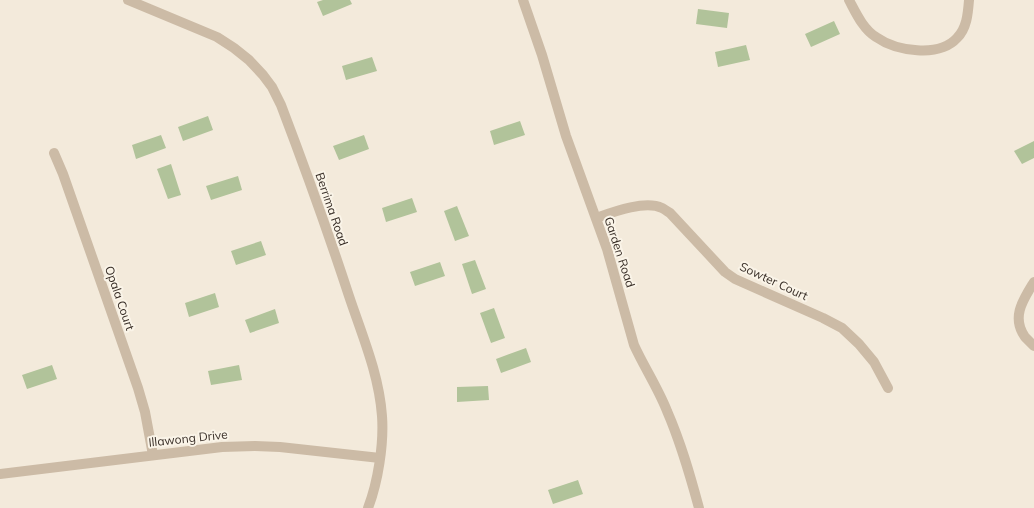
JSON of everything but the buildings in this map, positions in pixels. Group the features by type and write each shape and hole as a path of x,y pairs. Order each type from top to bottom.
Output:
{"street":[{"name":"Berrima Road","path":"128,0 217,37 234,48 249,60 263,75 272,87 281,105 343,278 375,374 380,396 382,416 380,458 377,479 368,508"},
{"name":"Garden Road","path":"523,0 542,55 566,136 607,249 634,344 679,440 699,508"},
{"path":"849,0 867,30 875,37 885,43 915,50 930,50 942,47 951,43 957,38 966,23 969,0"},
{"name":"Opala Court","path":"54,153 59,162 138,388 145,412 153,454"},
{"name":"Sowter Court","path":"596,218 617,211 646,205 661,208 670,213 725,272 735,279 842,328 859,344 874,362 888,388"},
{"path":"1034,282 1022,303 1018,321 1025,337 1034,346"},
{"name":"Illawong Drive","path":"0,474 153,454 222,447 280,446 380,458"}],"green space":[{"path":"323,0 350,0 352,4 323,16 317,2"},
{"path":"698,9 729,13 727,28 696,24"},
{"path":"834,21 840,34 811,47 805,34"},
{"path":"746,45 750,60 718,67 715,52"},
{"path":"372,57 377,71 346,80 342,66"},
{"path":"208,116 213,130 183,141 178,127"},
{"path":"520,121 525,135 494,145 490,131"},
{"path":"161,135 166,148 136,159 132,145"},
{"path":"364,135 369,149 339,160 333,146"},
{"path":"1034,141 1034,158 1022,164 1014,151"},
{"path":"171,164 181,195 168,199 157,169"},
{"path":"238,176 242,190 211,200 206,186"},
{"path":"412,198 417,212 386,222 382,208"},
{"path":"457,206 469,236 455,241 444,211"},
{"path":"261,241 266,255 236,265 231,251"},
{"path":"475,260 486,289 472,294 462,264"},
{"path":"440,262 445,276 415,286 410,272"},
{"path":"215,293 219,307 189,317 185,303"},
{"path":"494,308 505,338 491,343 480,313"},
{"path":"275,309 279,323 250,333 245,320"},
{"path":"526,348 531,362 501,373 496,359"},
{"path":"52,365 57,379 27,389 22,375"},
{"path":"239,365 242,380 211,385 208,371"},
{"path":"488,386 489,400 457,402 457,387"},
{"path":"578,480 583,494 553,504 548,490"}]}
